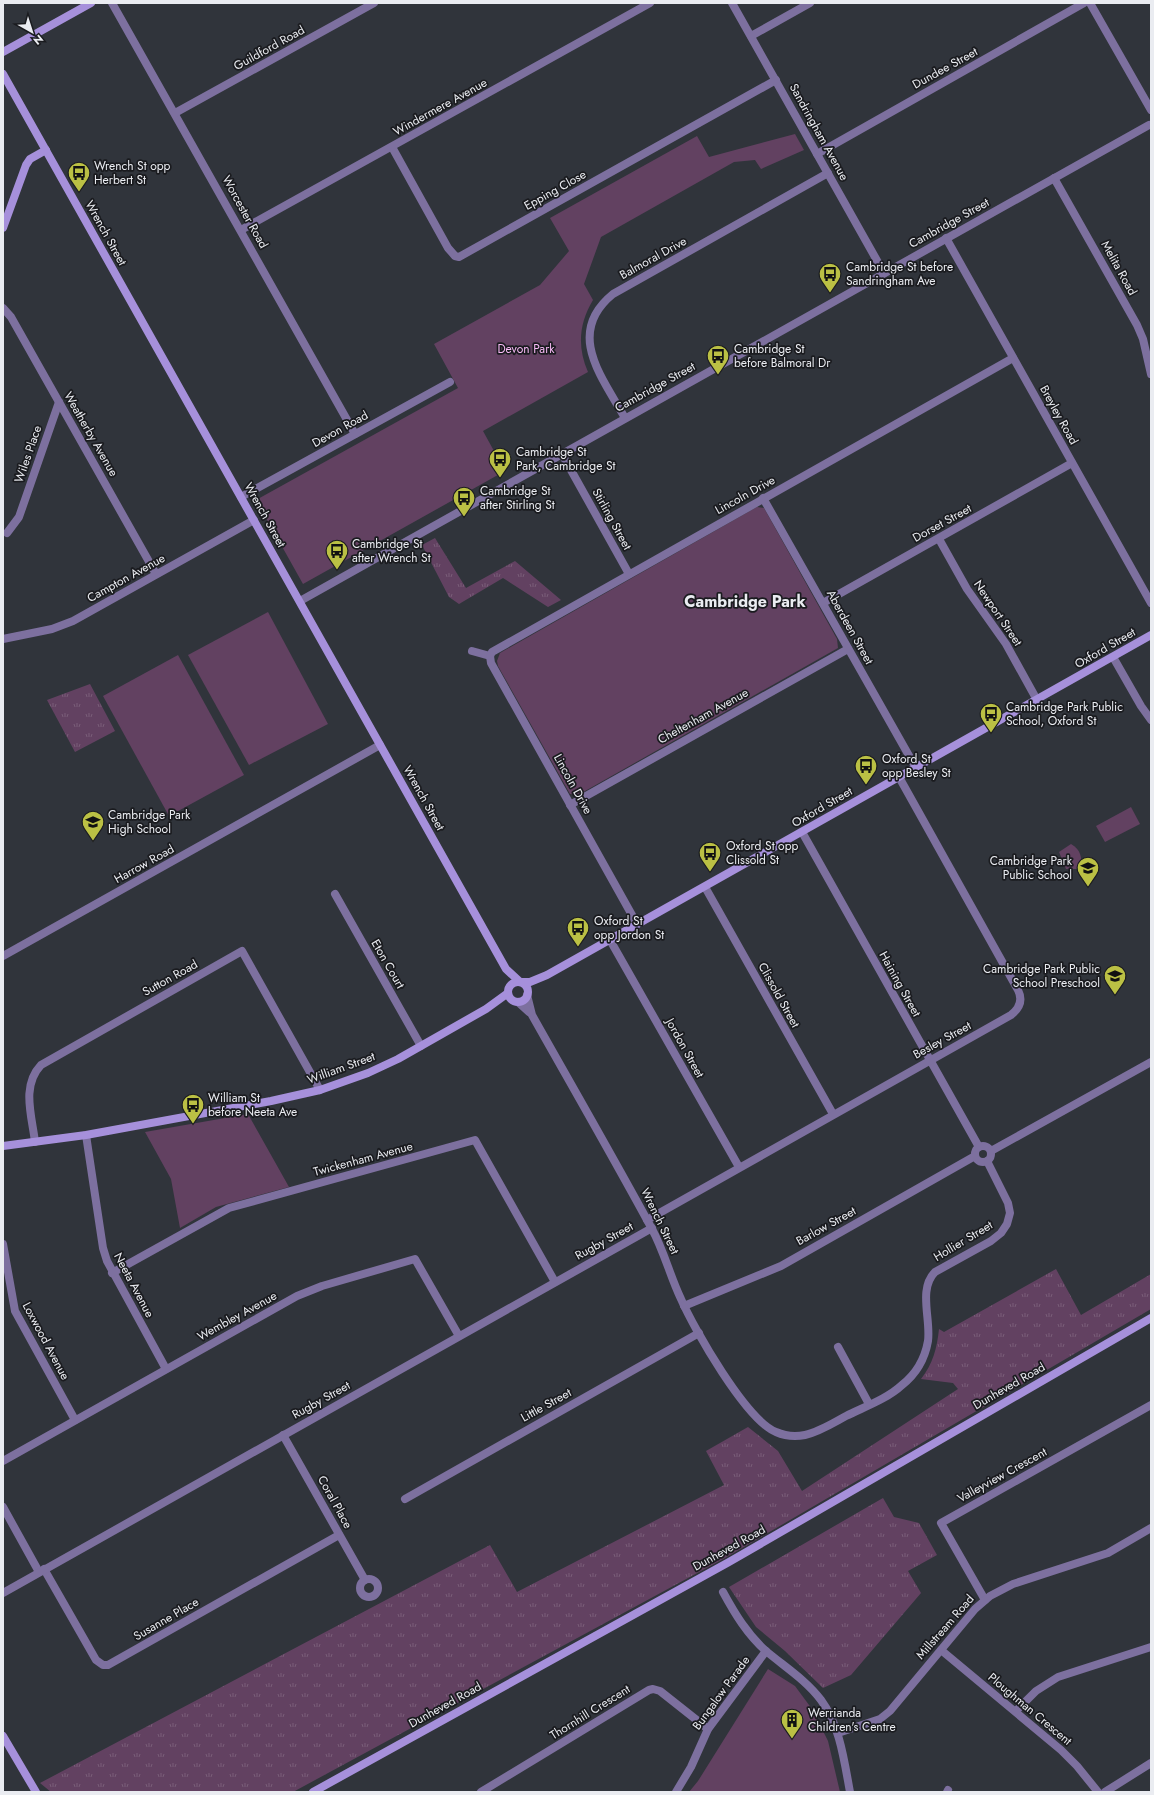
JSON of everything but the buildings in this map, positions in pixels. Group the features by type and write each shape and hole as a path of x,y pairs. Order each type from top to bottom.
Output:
{"street":[{"path":"3,52 91,3"},
{"name":"Worcester Road","path":"112,3 355,434"},
{"name":"Guildford Road","path":"175,113 374,3"},
{"name":"Windermere Avenue","path":"241,230 650,3"},
{"name":"Sandringham Avenue","path":"732,3 884,273"},
{"path":"751,36 810,3"},
{"name":"Dundee Street","path":"817,154 1084,3"},
{"path":"1090,3 1151,112 1148,120 1150,126"},
{"name":"Wrench Street","path":"3,74 506,969 510,984"},
{"name":"Epping Close","path":"392,147 448,248 455,256 459,257 776,80"},
{"name":"Cambridge Street","path":"300,601 946,238 1150,126"},
{"path":"3,228 26,165 30,159 46,150"},
{"name":"Balmoral Drive","path":"625,418 596,367 589,347 591,324 602,304 614,294 828,173"},
{"name":"Melita Road","path":"1054,178 1137,325 1144,343 1151,374"},
{"name":"Breyley Road","path":"946,238 1151,603"},
{"name":"Weatherby Avenue","path":"3,308 11,317 156,574"},
{"name":"Lincoln Drive","path":"637,924 498,676 491,663 490,656 496,649 1013,358"},
{"name":"Devon Road","path":"241,497 450,382"},
{"name":"Wiles Place","path":"7,533 19,517 59,402"},
{"name":"Stirling Street","path":"562,454 629,574"},
{"name":"Dorset Street","path":"823,603 1072,463"},
{"name":"Aberdeen Street","path":"763,498 916,768"},
{"name":"Campton Avenue","path":"3,639 63,625 254,520"},
{"name":"Newport Street","path":"939,539 967,589 1006,644 1037,700"},
{"name":"Oxford Street","path":"510,984 524,987 530,982 547,975 1151,636"},
{"name":"Cheltenham Avenue","path":"570,805 848,649"},
{"path":"472,651 490,656"},
{"path":"1113,657 1141,706 1151,720"},
{"name":"Harrow Road","path":"3,956 380,745"},
{"name":"Besley Street","path":"647,1220 1011,1015 1018,1009 1021,1000 1018,990 899,777"},
{"name":"Haining Street","path":"802,832 978,1147"},
{"name":"Clissold Street","path":"705,887 833,1114"},
{"name":"Eton Court","path":"334,894 421,1046"},
{"name":"Jordon Street","path":"610,940 739,1167"},
{"name":"Sutton Road","path":"35,1142 29,1088 31,1078 41,1065 242,951 320,1090"},
{"name":"Wrench Street","path":"506,969 524,987 532,1015 652,1228 664,1253 684,1306 699,1333 731,1385 757,1419 771,1430"},
{"path":"510,984 513,998"},
{"name":"William Street","path":"3,1146 86,1135 271,1101 320,1090 379,1068 486,1009 513,998 524,1000 524,987"},
{"name":"Wrench Street","path":"513,998 532,1015"},
{"path":"991,1151 1151,1062"},
{"name":"Neeta Avenue","path":"86,1135 103,1248 112,1273 166,1369"},
{"name":"Twickenham Avenue","path":"112,1273 229,1208 475,1140 555,1282"},
{"path":"986,1146 991,1151 991,1156 987,1161 980,1162 975,1156 975,1151 978,1147 986,1146"},
{"name":"Barlow Street","path":"684,1306 781,1266 975,1156"},
{"name":"Hollier Street","path":"771,1430 788,1436 807,1435 901,1387 919,1366 928,1340 926,1288 930,1277 936,1272 996,1238 1007,1224 1010,1213 1008,1203 987,1161"},
{"name":"Rugby Street","path":"3,1593 652,1228"},
{"name":"Loxwood Avenue","path":"3,1244 15,1311 75,1420"},
{"name":"Wembley Avenue","path":"3,1461 305,1292 415,1260 459,1336"},
{"name":"Dunheved Road","path":"313,1792 756,1547 1151,1318"},
{"name":"Little Street","path":"405,1499 699,1333"},
{"path":"838,1347 869,1404"},
{"name":"Valleyview Crescent","path":"985,1600 942,1523 1151,1405"},
{"name":"Coral Place","path":"283,1435 365,1580"},
{"path":"3,1507 42,1571"},
{"name":"Millstream Road","path":"838,1733 874,1721 885,1715 975,1609 985,1600 1013,1584 1108,1553 1151,1528"},
{"name":"Susanne Place","path":"42,1571 96,1660 104,1665 108,1665 339,1535"},
{"path":"723,1592 743,1626 766,1651 812,1689 821,1701 838,1733 850,1792"},
{"path":"1016,1711 1036,1691 1058,1677 1151,1647"},
{"name":"Ploughman Crescent","path":"941,1650 1066,1754 1098,1792"},
{"name":"Bungalow Parade","path":"676,1792 691,1767 708,1729 766,1651"},
{"name":"Thornhill Crescent","path":"481,1792 649,1690 653,1689 660,1691 708,1729"},
{"path":"3,1736 34,1789 42,1792"},
{"path":"1105,1792 1151,1763"}],"green space":[{"name":"Devon Park","path":"795,134 804,150 761,169 755,160 734,162 601,237 584,284 593,300 585,317 581,335 582,353 588,372 483,431 505,471 303,584 256,500 458,388 434,344 540,285 569,251 550,218 697,136 709,157"},
{"path":"757,507 764,508 837,639 838,648 578,795 570,794 498,666 497,661 500,653"},
{"path":"435,538 466,588 515,561 561,600 548,607 503,578 459,604 449,597 422,545"},
{"path":"268,612 328,724 249,765 188,655"},
{"path":"178,655 244,775 169,816 103,696"},
{"path":"90,684 115,731 75,752 47,700"},
{"path":"1131,807 1140,824 1105,842 1096,826"},
{"path":"1071,844 1079,851 1081,868 1066,869 1059,852"},
{"path":"248,1114 289,1187 216,1207 180,1228 171,1179 145,1132"},
{"path":"1056,1269 1081,1315 1151,1274 1151,1309 725,1558 293,1792 51,1792 40,1783 490,1545 517,1592 724,1485 706,1451 748,1427 778,1451 802,1491 958,1389 953,1383 921,1379 929,1368 934,1356 939,1329 944,1332"},
{"path":"883,1498 894,1517 919,1523 937,1555 908,1571 921,1593 851,1675 823,1688 785,1651 756,1627 729,1587"},
{"path":"768,1669 795,1686 812,1709 828,1741 840,1792 689,1792 698,1781"}],"place":[{"name":"Wrench St opp Herbert St","path":"79,192"},
{"name":"Cambridge St before Sandringham Ave","path":"830,294"},
{"name":"Cambridge St before Balmoral Dr","path":"718,376"},
{"name":"Cambridge St Park, Cambridge St","path":"500,478"},
{"name":"Cambridge St after Stirling St","path":"464,518"},
{"name":"Cambridge St after Wrench St","path":"337,570"},
{"name":"Cambridge Park Public School, Oxford St","path":"991,734"},
{"name":"Oxford St opp Besley St","path":"866,786"},
{"name":"Cambridge Park High School","path":"93,842"},
{"name":"Oxford St opp Clissold St","path":"710,872"},
{"name":"Cambridge Park Public School","path":"1088,888"},
{"name":"Oxford St opp Jordon St","path":"578,948"},
{"name":"Cambridge Park Public School Preschool","path":"1115,996"},
{"name":"William St before Neeta Ave","path":"193,1124"},
{"name":"Werrianda Children's Centre","path":"792,1740"}],"district":[{"name":"Cambridge Park","path":"745,601"}]}
